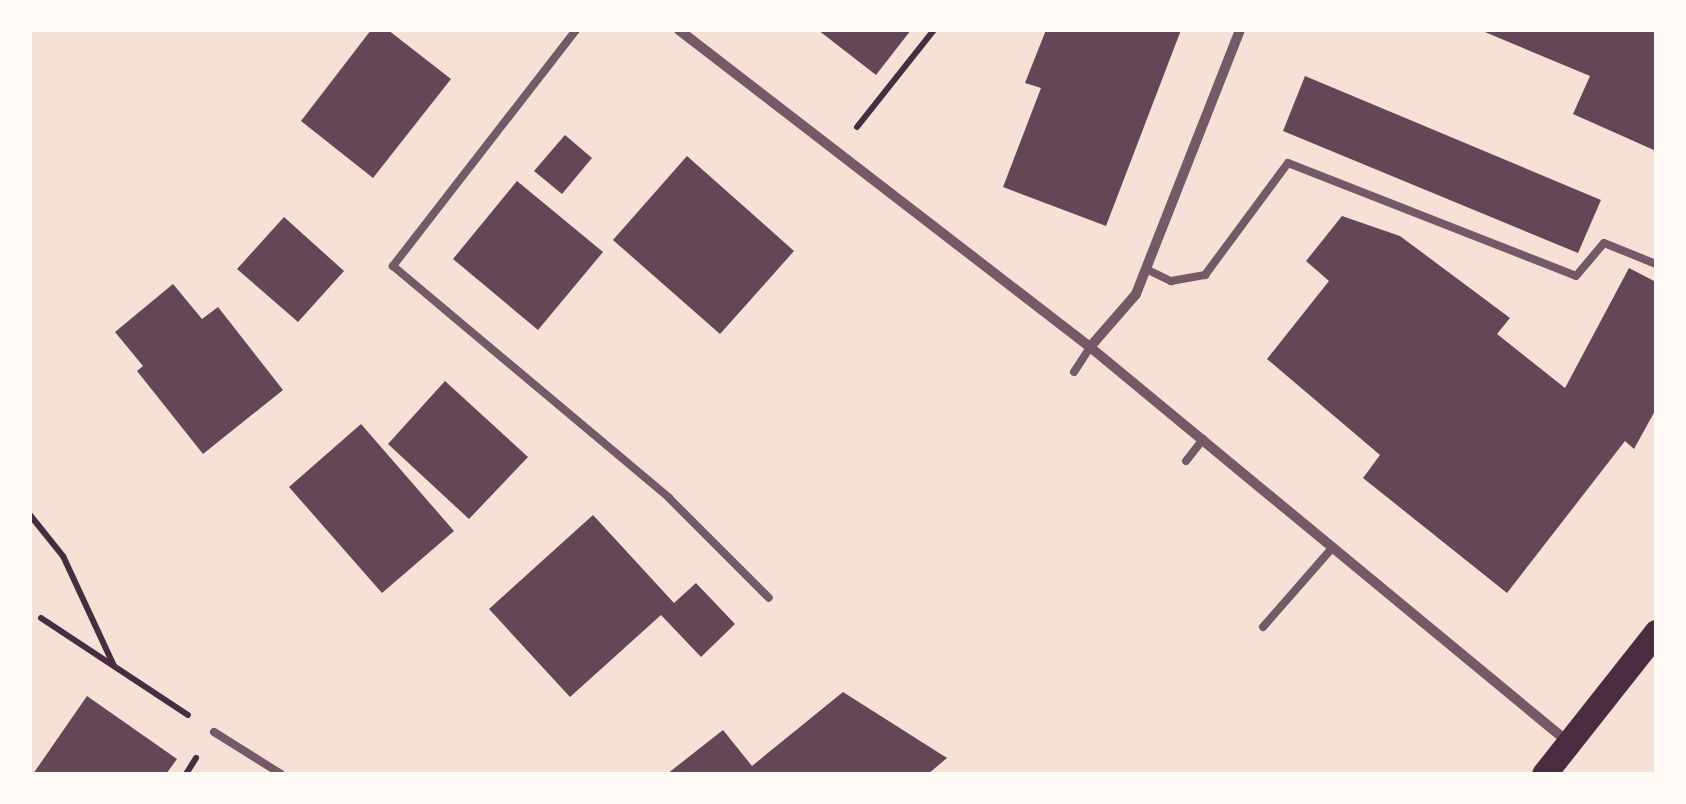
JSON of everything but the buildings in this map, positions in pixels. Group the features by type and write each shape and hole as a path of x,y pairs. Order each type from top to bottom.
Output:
{"main road":[{"path":"1544,774 1656,632"}],"street":[{"path":"679,30 1090,347 1570,744"},
{"path":"1090,347 1136,294 1240,30"}],"lane":[{"path":"576,30 393,266 668,498 768,598"},
{"path":"1146,269 1171,281 1205,274 1288,163 1576,276 1604,242 1656,264"},
{"path":"1074,372 1090,347"},
{"path":"1186,462 1203,439"},
{"path":"1263,627 1333,547"},
{"path":"214,732 281,774"}],"path":[{"path":"838,152 934,30"},
{"path":"30,515 63,556 115,667"},
{"path":"41,618 214,732"}]}
